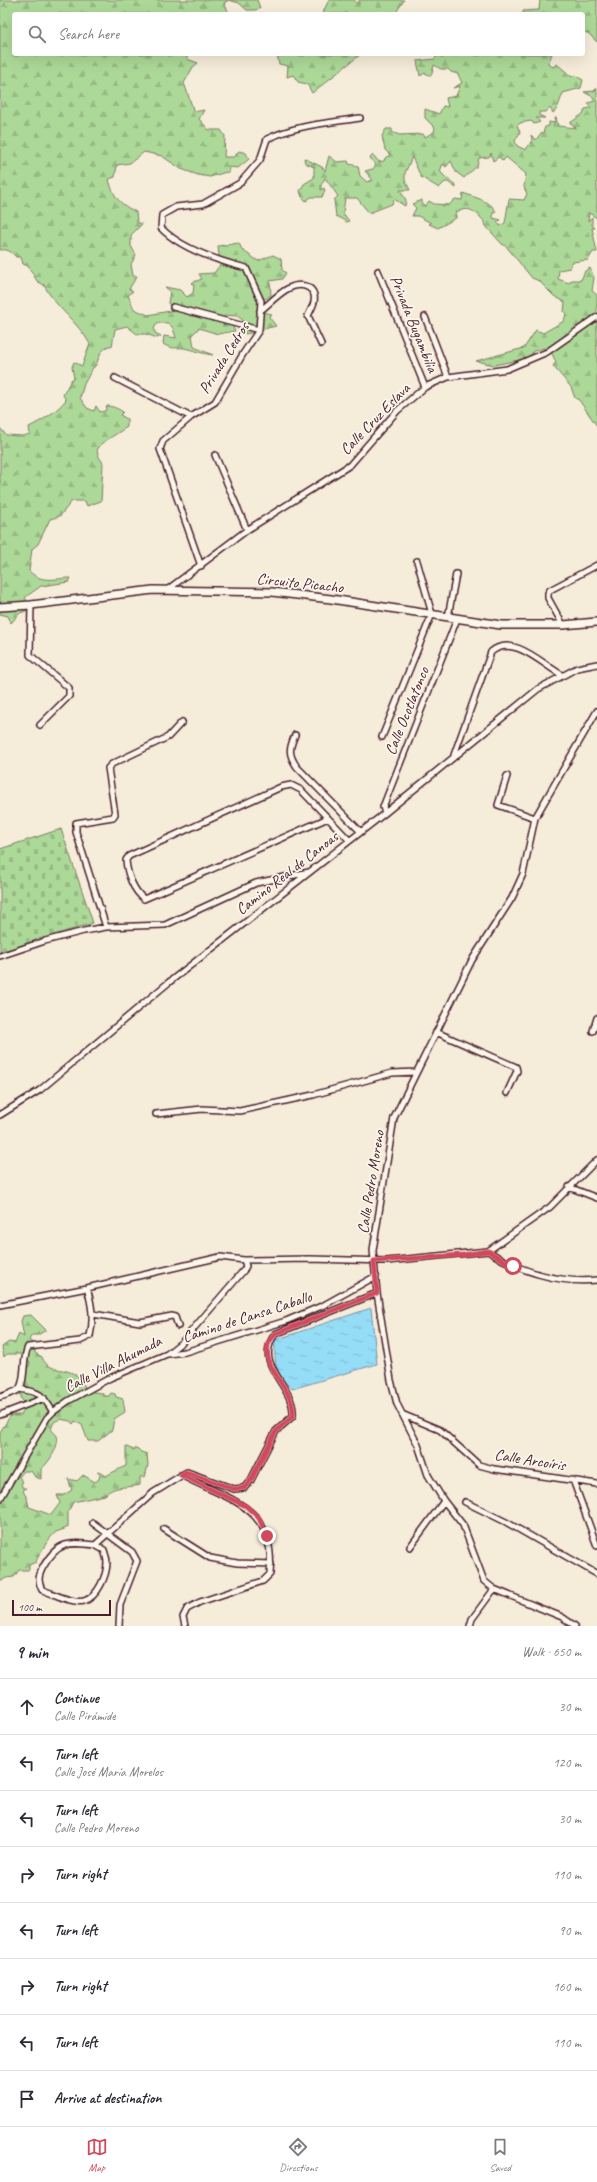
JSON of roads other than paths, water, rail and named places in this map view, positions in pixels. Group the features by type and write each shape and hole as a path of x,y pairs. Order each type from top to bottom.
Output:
{"main road":[{"name":"Circuito Picacho","path":"0,607 31,605 101,595 167,590 272,592 501,625 562,625 597,622"}],"street":[{"name":"Privada Cedros","path":"201,566 160,449 163,441 191,417 215,402 259,330 261,301 246,268 220,262 169,236 161,228 162,215 176,207 203,204 240,183 260,160 267,139 278,133 360,118"},
{"name":"Privada Bugambilia","path":"378,271 425,387"},
{"path":"260,311 291,286 298,284 306,286 312,290 314,295 314,302 308,316 321,344"},
{"path":"172,307 259,330"},
{"path":"425,317 448,377"},
{"name":"Calle Cruz Eslava","path":"167,590 247,530 350,465 397,411 425,387 448,377 507,369 547,352 597,317"},
{"path":"115,378 191,417"},
{"path":"215,455 247,530"},
{"path":"382,737 432,614 417,561"},
{"path":"562,625 548,598 548,593 550,590 597,565"},
{"path":"448,617 456,574"},
{"path":"31,605 30,655 69,688 70,692 69,696 40,725"},
{"name":"Calle Ocotlatonco","path":"385,813 383,807 457,619"},
{"path":"454,756 491,652 497,647 507,646 531,654 562,676"},
{"name":"Camino Real de Canoas","path":"0,1115 40,1090 168,983 360,831 385,813 538,689 577,668 597,664"},
{"name":"Calle Pedro Moreno","path":"575,1626 562,1617 494,1590 484,1581 463,1525 444,1501 428,1475 418,1445 404,1415 397,1404 391,1380 377,1293 373,1250 394,1118 472,960 512,898 523,874 535,818 597,712"},
{"path":"106,927 76,832 76,823 113,817 115,814 108,768 112,764 168,737 182,722"},
{"path":"296,735 289,750 290,757 360,831"},
{"path":"507,776 498,805 535,818"},
{"path":"328,818 144,900 137,893 126,867 126,860 129,856 281,787 291,785 301,790 328,818 349,840"},
{"path":"0,956 45,941 106,927 165,924 256,883 311,871"},
{"path":"593,1031 597,1018"},
{"path":"436,1032 516,1067 518,1070 507,1093"},
{"path":"156,1114 202,1109 240,1111 313,1095 392,1073 416,1072"},
{"path":"0,1305 87,1288 220,1257 244,1260 310,1259 374,1261 463,1255 488,1251 534,1219 570,1187 597,1160"},
{"path":"570,1187 597,1198"},
{"path":"488,1251 513,1266 536,1273 563,1279 597,1280"},
{"name":"Calle Villa Ahumada","path":"0,1499 47,1418 52,1412 68,1401 110,1378 167,1354 182,1342 244,1270 246,1266 244,1260"},
{"name":"Camino de Cansa Caballo","path":"167,1354 185,1352 286,1321 324,1305 376,1276"},
{"path":"19,1389 22,1382 24,1355 28,1347 80,1341 90,1336 93,1323 93,1314 87,1288"},
{"path":"95,1545 104,1550 108,1561 103,1580 94,1595 84,1601 75,1601 42,1590 39,1583 39,1575 51,1553 61,1547 74,1543 95,1545 109,1535 153,1493 186,1472 234,1489 244,1488 251,1480 276,1431 293,1416 292,1398 278,1379 269,1357 268,1344 275,1334 377,1293"},
{"path":"93,1314 140,1322 172,1316 175,1317 178,1326"},
{"path":"0,1397 19,1389 37,1391 44,1398 52,1412"},
{"path":"0,1415 44,1398"},
{"name":"Calle Arcoíris","path":"404,1415 440,1430 479,1465 494,1469 597,1484"},
{"path":"181,1475 246,1506 259,1518 267,1536 271,1564 270,1574 263,1581 200,1602 187,1609 183,1617 185,1626"},
{"path":"573,1480 597,1546"},
{"path":"410,1547 444,1501"},
{"path":"465,1502 506,1522 597,1574"},
{"path":"93,1523 132,1552 137,1561 120,1605 119,1626"},
{"path":"164,1529 210,1558 237,1563 271,1564"},
{"path":"470,1626 472,1619 494,1590"}],"water":[{"path":"371,1308 377,1364 292,1389 286,1383 279,1373 275,1361 275,1340"}]}
